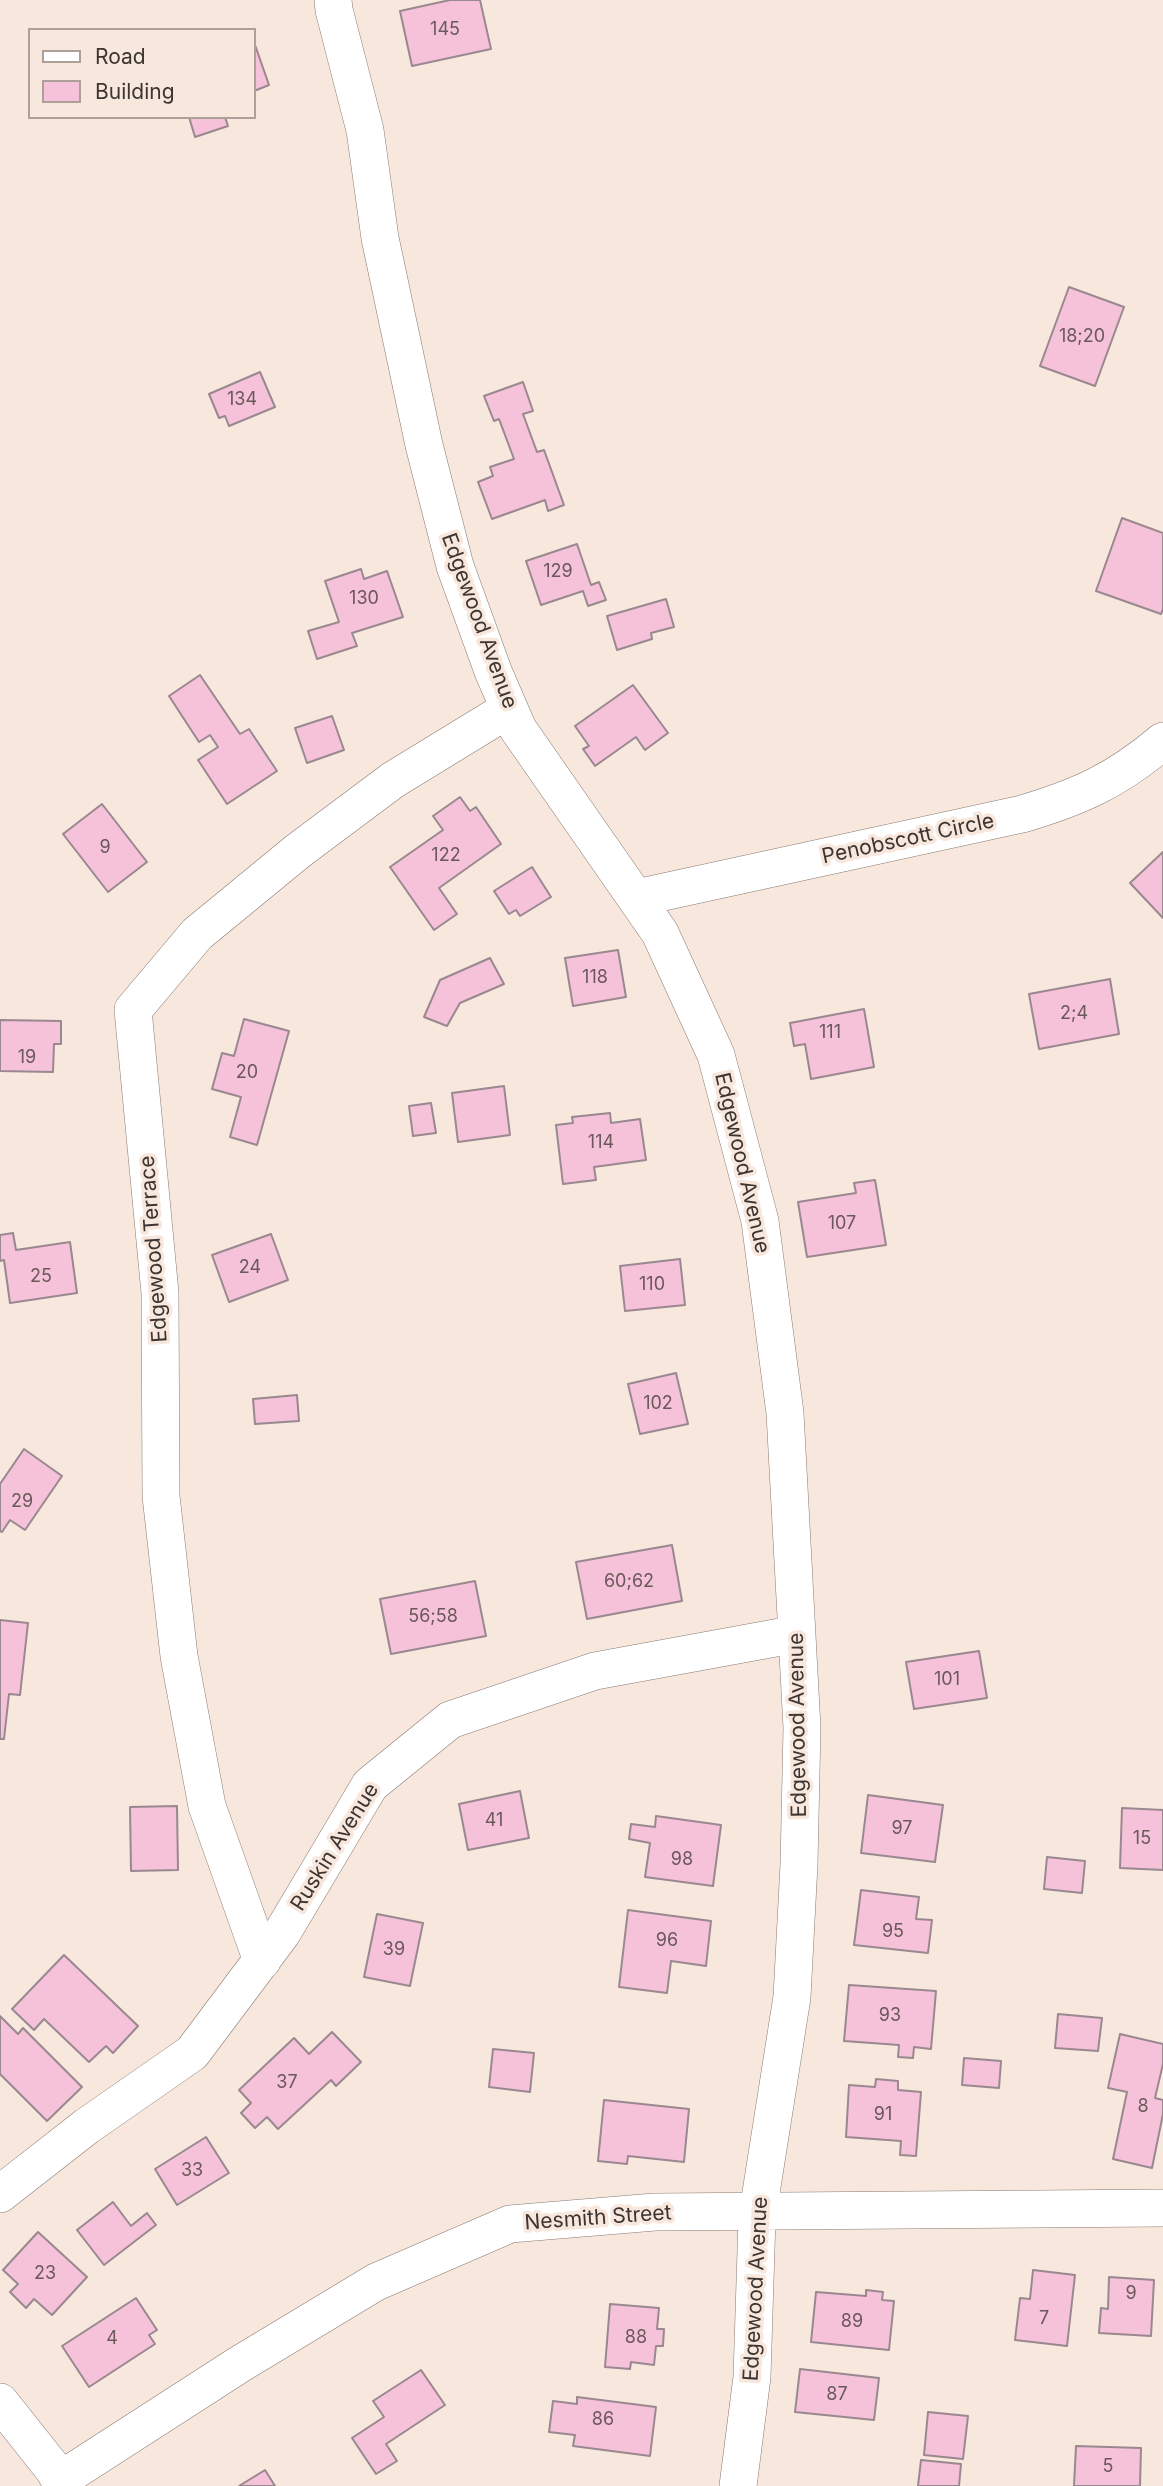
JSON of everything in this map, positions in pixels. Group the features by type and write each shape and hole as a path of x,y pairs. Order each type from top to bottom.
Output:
{"street":[{"name":"Edgewood Avenue","path":"334,0 334,10 365,130 380,238 424,445 455,566 493,671 518,729 660,933 716,1055 760,1221 785,1413 802,1742 792,1997 759,2210 752,2377 738,2486"},
{"name":"Edgewood Terrace","path":"262,1961 207,1806 179,1656 161,1496 160,1293 132,1010 197,934 298,851 393,780 509,709"},
{"name":"Penobscott Circle","path":"636,898 1035,811 1086,793 1117,776 1163,741"},
{"name":"Ruskin Avenue","path":"0,2194 87,2126 192,2053 282,1933 370,1785 450,1720 595,1671 797,1634"},
{"name":"Nesmith Street","path":"62,2483 240,2364 376,2282 510,2224 654,2212 1163,2208"},
{"path":"0,2402 62,2483"}],"building":[{"path":"450,0 480,0 491,49 412,66 400,11"},
{"path":"256,48 269,85 256,90"},
{"path":"190,119 226,119 228,126 195,137"},
{"path":"1069,287 1124,307 1095,386 1040,366"},
{"path":"260,372 275,407 229,426 225,416 219,418 209,394"},
{"path":"523,382 533,411 523,414 537,452 544,450 564,505 548,511 545,500 492,519 478,482 493,476 490,467 514,459 499,419 494,421 484,396"},
{"path":"1122,518 1163,533 1161,614 1096,591"},
{"path":"577,544 591,585 599,582 606,600 588,606 583,591 541,605 526,561"},
{"path":"361,569 364,579 387,571 403,617 352,633 357,646 317,659 308,631 339,622 325,581"},
{"path":"666,599 674,627 651,633 652,639 617,650 607,616"},
{"path":"200,675 240,734 249,729 277,771 227,804 198,760 218,747 210,735 199,742 169,696"},
{"path":"633,685 668,733 645,750 636,737 595,766 583,749 589,746 575,726"},
{"path":"332,716 344,750 307,763 295,728"},
{"path":"460,797 470,811 476,807 501,844 439,888 457,914 434,930 390,867 443,830 433,816"},
{"path":"102,804 147,862 108,892 63,834"},
{"path":"1163,852 1163,918 1130,883"},
{"path":"532,867 551,897 520,916 516,910 509,914 494,891"},
{"path":"618,950 626,997 573,1006 565,958"},
{"path":"490,958 504,984 460,1003 447,1026 424,1017 440,980"},
{"path":"1110,979 1119,1034 1039,1049 1029,994"},
{"path":"864,1009 874,1067 811,1079 805,1044 794,1046 790,1023"},
{"path":"244,1019 289,1031 257,1145 230,1137 241,1097 212,1089 222,1053 234,1056"},
{"path":"0,1020 61,1021 61,1044 54,1044 53,1072 0,1071"},
{"path":"504,1086 510,1135 458,1142 452,1093"},
{"path":"431,1103 436,1133 413,1136 409,1106"},
{"path":"610,1113 611,1123 640,1119 646,1160 594,1167 596,1180 563,1184 556,1125 573,1123 572,1117"},
{"path":"875,1180 886,1245 807,1257 798,1202 856,1193 854,1183"},
{"path":"13,1233 16,1250 70,1242 77,1293 10,1303 4,1260 0,1261 0,1235"},
{"path":"271,1234 288,1280 229,1302 212,1255"},
{"path":"680,1259 685,1305 625,1311 620,1266"},
{"path":"676,1373 688,1424 640,1434 628,1384"},
{"path":"297,1395 299,1421 255,1424 253,1399"},
{"path":"24,1449 62,1476 25,1530 10,1520 2,1532 0,1484"},
{"path":"672,1545 682,1601 587,1619 576,1562"},
{"path":"475,1581 486,1636 391,1654 380,1599"},
{"path":"0,1620 28,1623 20,1695 9,1694 4,1739 0,1739"},
{"path":"979,1651 987,1698 914,1709 906,1662"},
{"path":"520,1791 529,1838 468,1850 459,1804"},
{"path":"868,1795 943,1805 935,1862 861,1853"},
{"path":"177,1806 178,1870 131,1871 130,1807"},
{"path":"1122,1808 1163,1810 1163,1870 1120,1868"},
{"path":"656,1816 721,1825 713,1886 645,1877 650,1843 629,1839 631,1824 655,1827"},
{"path":"1047,1857 1085,1861 1082,1893 1044,1889"},
{"path":"861,1890 919,1897 916,1919 932,1920 928,1953 854,1945"},
{"path":"628,1910 711,1921 706,1966 671,1961 667,1993 619,1987"},
{"path":"377,1914 423,1923 410,1986 364,1977"},
{"path":"64,1955 138,2026 113,2053 106,2046 89,2062 44,2019 34,2030 12,2009"},
{"path":"849,1985 936,1991 931,2049 914,2047 913,2058 898,2057 899,2045 844,2041"},
{"path":"1058,2014 1102,2018 1098,2051 1055,2048"},
{"path":"0,2016 18,2034 23,2028 82,2087 47,2121 0,2074"},
{"path":"332,2032 361,2062 336,2086 331,2080 278,2129 267,2117 255,2128 241,2113 251,2103 239,2090 294,2038 309,2054"},
{"path":"1120,2034 1163,2044 1163,2064 1155,2098 1163,2100 1163,2114 1152,2168 1113,2159 1127,2092 1108,2088"},
{"path":"493,2049 534,2053 530,2092 489,2087"},
{"path":"964,2058 1001,2061 999,2088 962,2085"},
{"path":"876,2079 898,2081 898,2090 921,2092 916,2156 900,2155 901,2141 846,2137 849,2085 875,2087"},
{"path":"604,2100 689,2109 684,2162 628,2156 627,2164 598,2161"},
{"path":"206,2137 229,2173 177,2205 155,2169"},
{"path":"113,2202 131,2226 147,2213 156,2225 104,2265 77,2230"},
{"path":"38,2232 87,2277 52,2315 34,2299 26,2308 10,2292 18,2284 3,2270"},
{"path":"1033,2270 1075,2275 1067,2346 1015,2340 1020,2298 1030,2299"},
{"path":"1109,2277 1154,2280 1151,2336 1099,2333 1101,2308 1108,2309"},
{"path":"866,2290 883,2292 882,2300 894,2301 889,2350 811,2342 816,2292 866,2296"},
{"path":"136,2298 157,2330 149,2335 155,2344 89,2387 62,2346"},
{"path":"610,2304 659,2308 657,2329 664,2329 663,2346 656,2346 654,2365 631,2362 630,2369 605,2367"},
{"path":"800,2369 879,2378 874,2420 795,2412"},
{"path":"421,2370 445,2405 386,2444 397,2461 376,2474 352,2438 384,2417 373,2401"},
{"path":"577,2397 656,2407 650,2456 573,2446 575,2435 549,2432 553,2401 577,2404"},
{"path":"928,2412 968,2416 963,2459 924,2455"},
{"path":"1076,2446 1141,2448 1140,2486 1074,2486"},
{"path":"921,2460 961,2464 959,2486 918,2486"},
{"path":"265,2470 275,2486 239,2486"}]}
